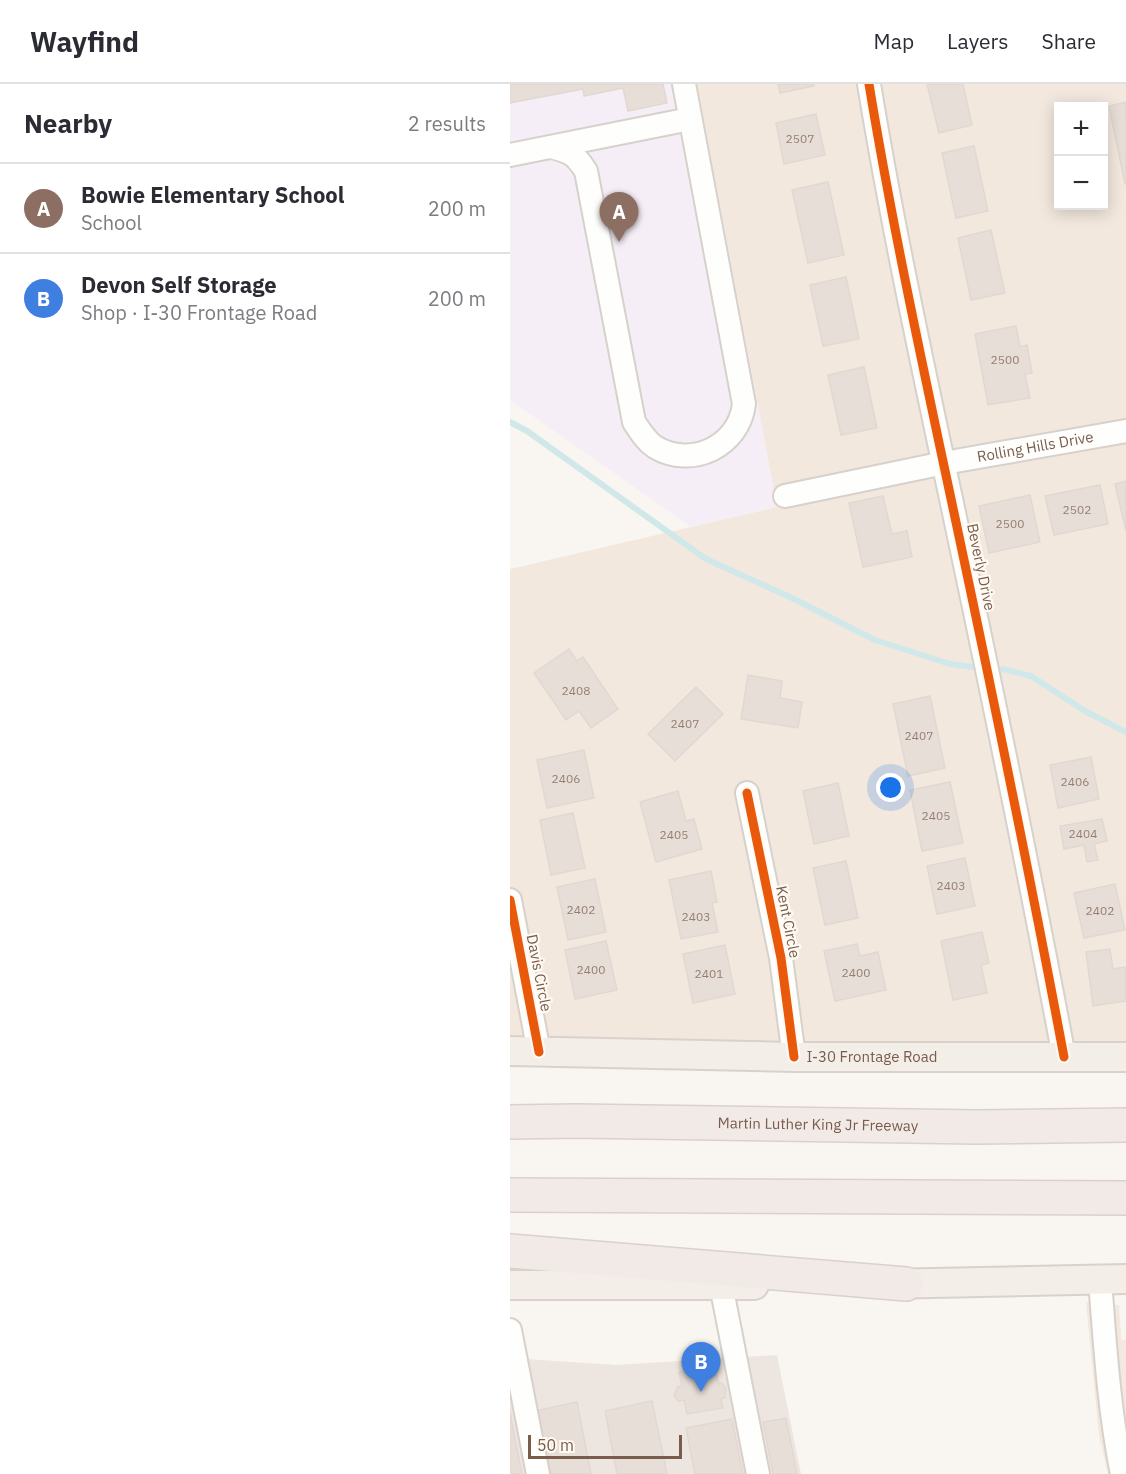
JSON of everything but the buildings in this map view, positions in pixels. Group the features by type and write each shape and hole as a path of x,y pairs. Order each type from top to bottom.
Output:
{"highway":[{"name":"Martin Luther King Jr Freeway","path":"510,1122 976,1127 1126,1125"},
{"path":"510,1195 1126,1198"},
{"path":"510,1251 906,1284"}],"main road":[{"name":"I-30 Frontage Road","path":"510,1051 794,1057 1126,1057"},
{"path":"510,1285 906,1284 1113,1279"}],"street":[{"path":"551,147 568,151 578,158 586,171 634,422 641,434 654,446 672,454 688,456 702,454 716,447 738,429 743,417 744,404 684,84"},
{"name":"Beverly Drive","path":"869,84 886,183 1041,932 1064,1057"},
{"path":"510,155 690,119"},
{"name":"Rolling Hills Drive","path":"785,496 944,463 1126,431"},
{"name":"Kent Circle","path":"747,793 781,958 794,1057"},
{"name":"Davis Circle","path":"510,900 538,1052"},
{"path":"1113,1279 1106,1354 1122,1474"},
{"path":"721,1285 758,1474"},
{"path":"510,1330 538,1474"}],"shaded area":[{"path":"510,84 697,84 777,507 691,527 510,400"},
{"path":"697,84 1126,84 1126,1043 845,1045 510,1035 510,569 777,507"},
{"path":"1086,1302 1119,1305 1126,1410 1126,1474 1108,1474 1099,1435"},
{"path":"1120,1340 1126,1340 1126,1410 1123,1394"},
{"path":"777,1355 801,1474 510,1474 510,1358 616,1365"}],"waterway":[{"path":"510,422 527,431 706,559 790,597 875,640 950,664 973,667"},
{"path":"1003,669 1031,676 1085,711 1126,732"}],"cycle path":[{"path":"869,84 904,275 1006,761 1064,1057"},
{"path":"747,793 781,958 794,1057"},
{"path":"510,900 539,1052"}],"place":[{"name":"Bowie Elementary School","path":"619,242"},
{"name":"Devon Self Storage","path":"701,1392"}]}
